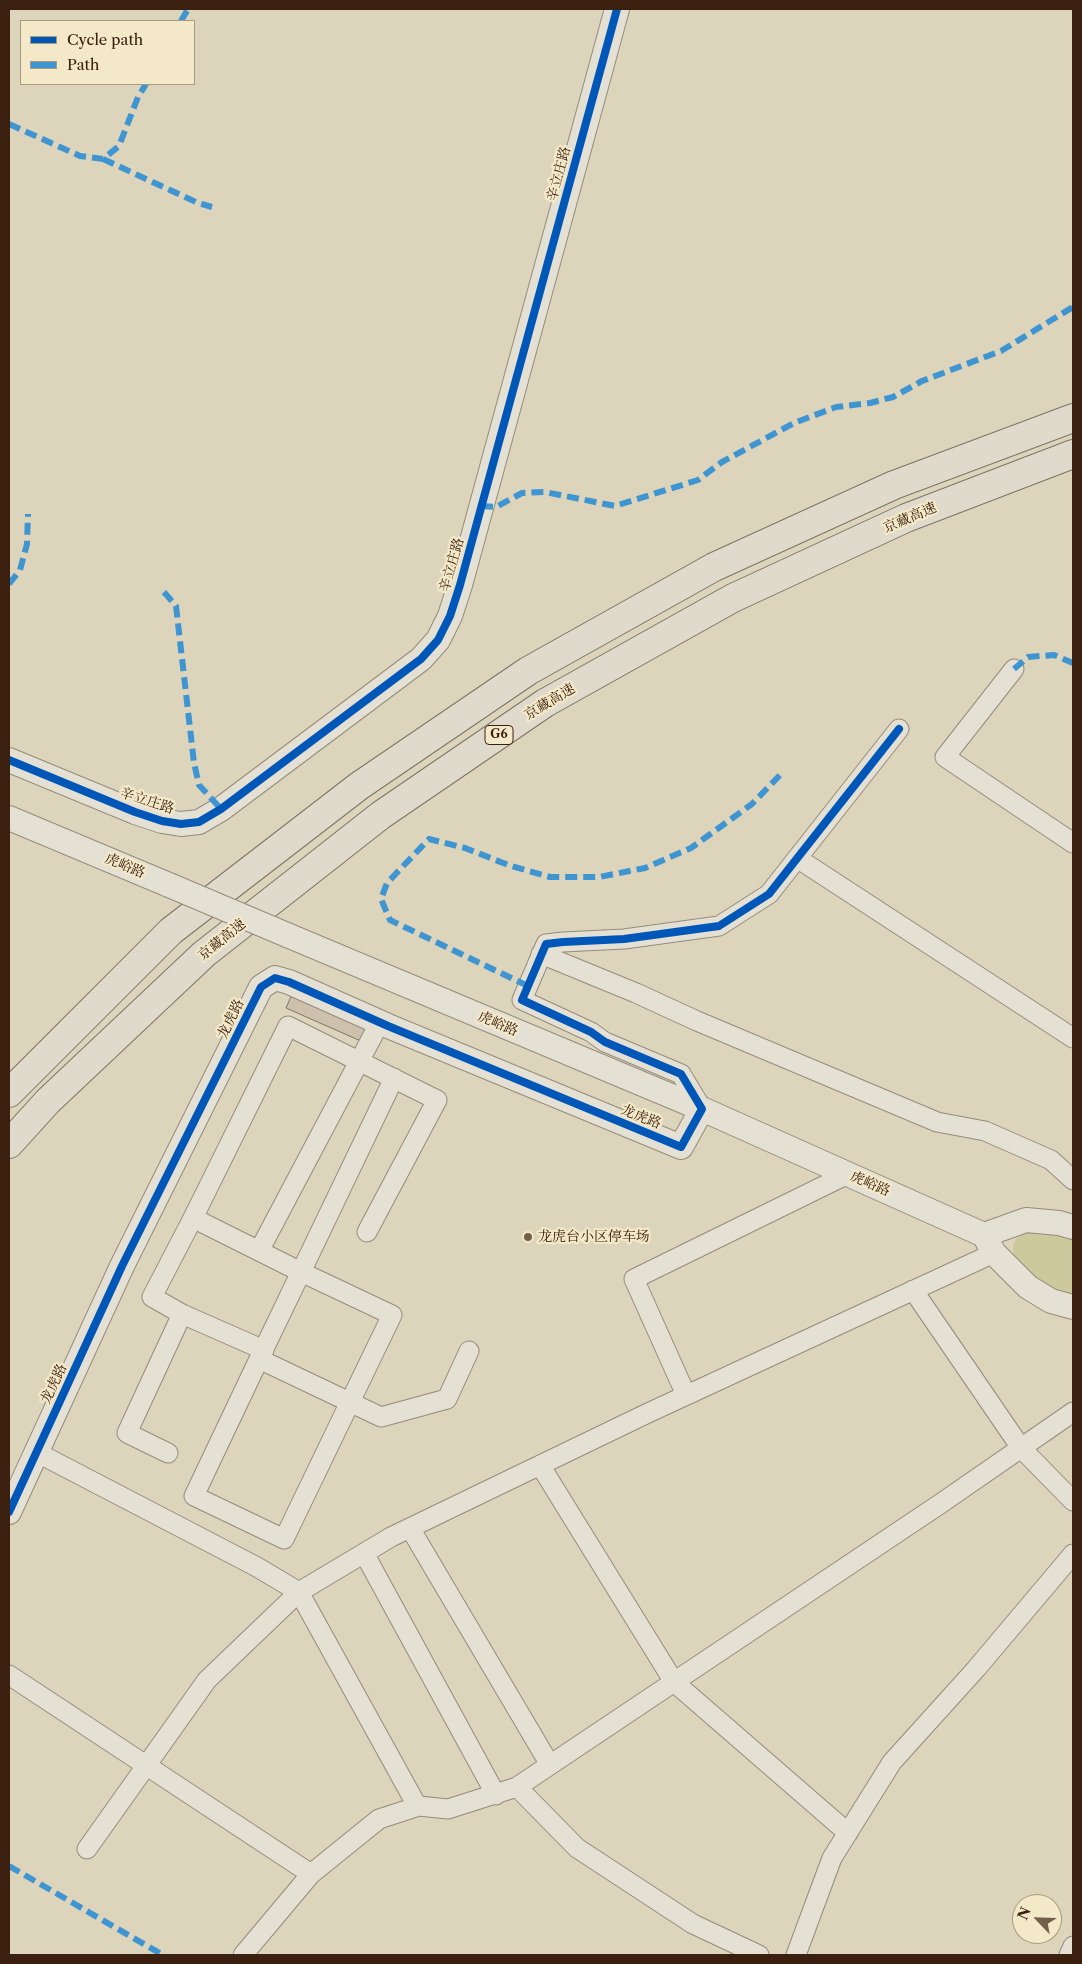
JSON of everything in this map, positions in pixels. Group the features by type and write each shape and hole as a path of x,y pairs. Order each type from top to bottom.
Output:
{"highway":[{"path":"9,1093 171,931 359,786 528,671 723,563 894,485 1073,418"},
{"name":"京藏高速","path":"9,1144 48,1100 204,954 381,815 545,703 742,594 906,518 1073,454"}],"street":[{"name":"辛立庄路","path":"9,760 162,821 181,824 199,822 221,809 421,659 438,640 450,616 460,585 617,9"},
{"path":"1014,669 945,757 1073,843"},
{"path":"702,1109 681,1074 605,1042 591,1032 522,1000 546,944 624,939 719,926 769,894 899,729"},
{"name":"虎峪路","path":"9,818 702,1109 848,1174 989,1244"},
{"path":"797,858 1073,1038"},
{"path":"542,954 937,1122 985,1131 1051,1160 1073,1180"},
{"name":"龙虎路","path":"9,1512 122,1266 261,987 275,978 289,982 380,1022 681,1147 702,1109"},
{"path":"259,1251 380,1022"},
{"path":"368,1232 436,1100 288,1026 152,1297 350,1403 381,1417 447,1399 469,1352"},
{"path":"193,1218 301,1272 392,1315 284,1539 194,1496 262,1355 301,1272 394,1078"},
{"path":"686,1395 634,1279 848,1174"},
{"path":"87,1849 148,1766 207,1680 299,1592 410,1528 686,1395 912,1290 1026,1220 1059,1223 1073,1227"},
{"path":"989,1244 1028,1287 1050,1301 1073,1307"},
{"path":"912,1290 1020,1448 1073,1500"},
{"path":"168,1453 128,1432 182,1314"},
{"path":"243,1955 311,1874 379,1819 419,1806 448,1809 517,1787 940,1504 1073,1412"},
{"path":"36,1452 257,1567 299,1592 416,1804 419,1806"},
{"path":"540,1465 674,1682 848,1832"},
{"path":"410,1528 550,1765"},
{"path":"364,1553 496,1795"},
{"path":"796,1955 832,1858 892,1762 976,1669 1073,1554"},
{"path":"9,1675 311,1874"},
{"path":"517,1787 577,1848 693,1924 759,1955"},
{"path":"1069,1955 1073,1946"}],"shaded area":[{"path":"1030,1229 1073,1234 1073,1295 1043,1287 1014,1259 1013,1245 1016,1239"}],"building":[{"path":"293,992 370,1026 363,1042 286,1008"}],"marked path":[{"path":"182,20 188,9"},
{"path":"9,124 80,156 103,159 119,146 138,97 145,85"},
{"path":"103,159 198,203 212,207"},
{"path":"481,506 496,507 522,493 545,492 615,506 698,480 722,462 794,423 836,407 870,403 893,397 922,381 1001,351 1073,307"},
{"path":"9,584 20,570 27,544 28,514"},
{"path":"164,592 176,606 194,763 199,785 221,809"},
{"path":"1014,669 1028,657 1054,655 1073,663"},
{"path":"528,986 390,920 381,899 387,883 429,839 465,848 511,866 550,877 599,877 645,868 691,848 752,804 780,775"},
{"path":"9,1866 163,1955"}],"cycle path":[{"path":"9,760 135,812 162,821 181,824 199,822 221,809 421,659 438,640 450,616 460,585 617,9"},
{"path":"9,1512 122,1266 261,987 275,978 289,982 388,1026 681,1147 702,1109 681,1074 605,1042 591,1032 522,1000 546,944 624,939 719,926 769,894 899,729"}],"place":[{"name":"龙虎台小区停车场","path":"528,1237"}]}
